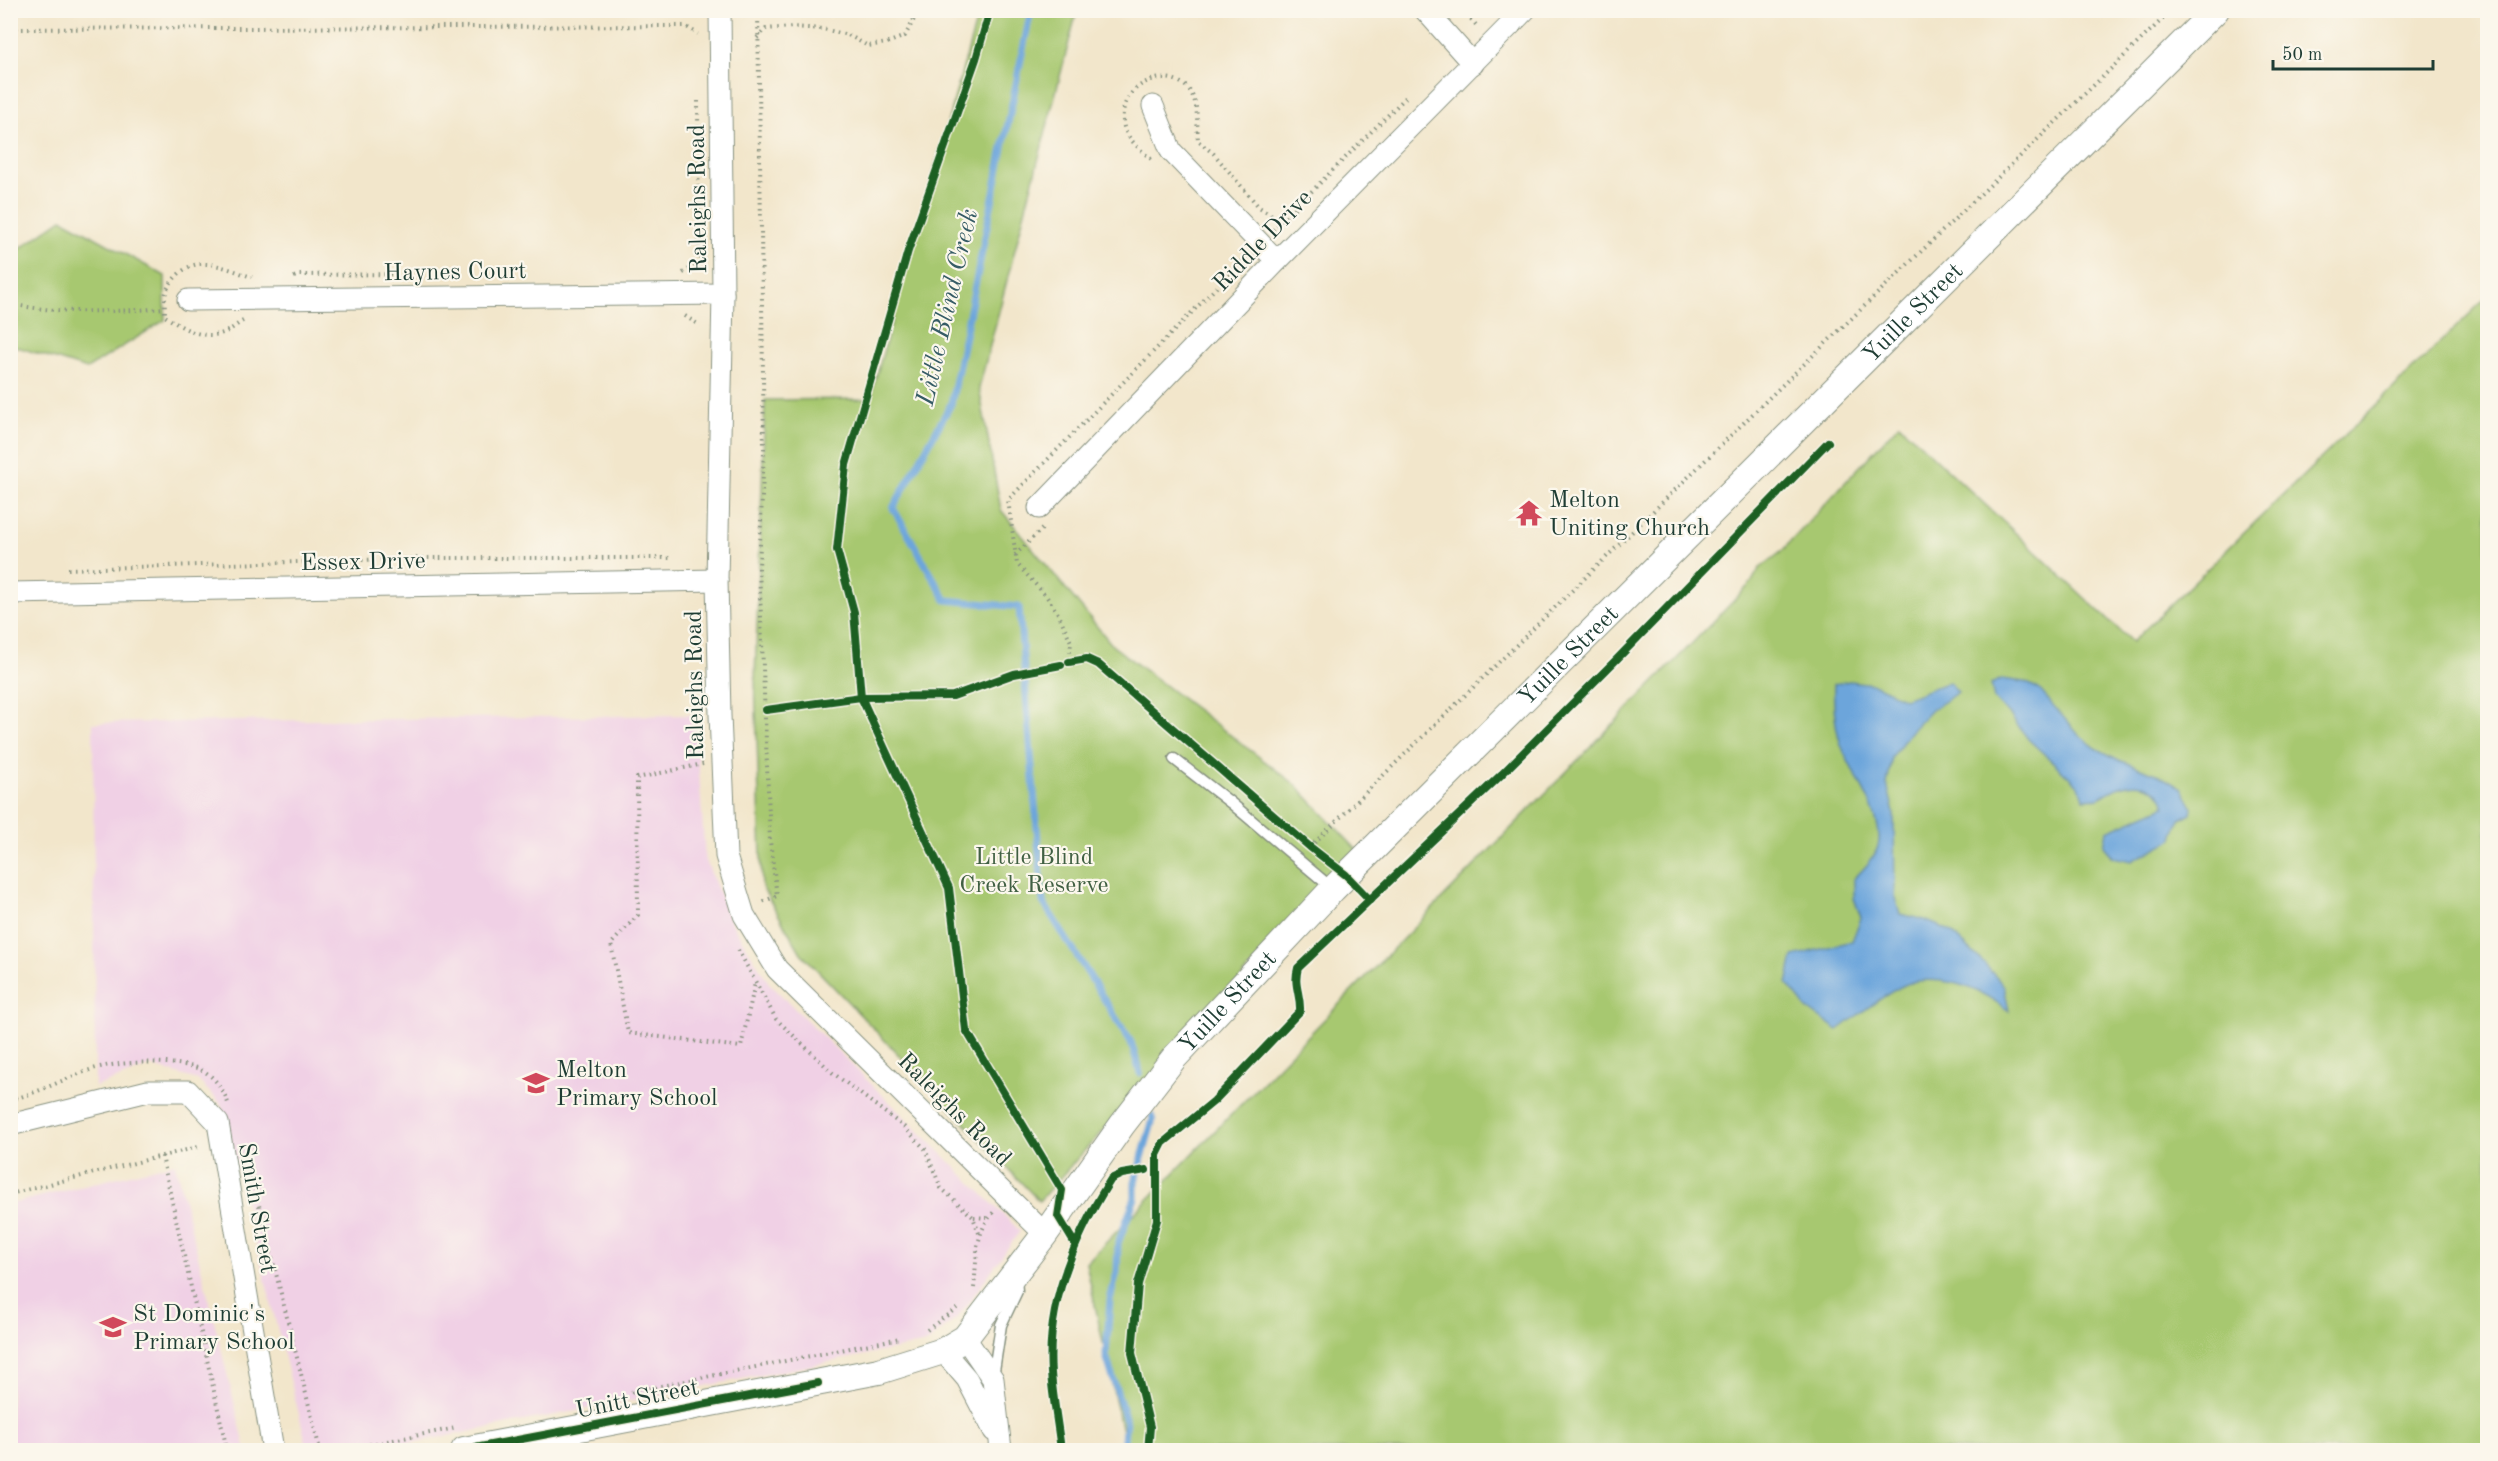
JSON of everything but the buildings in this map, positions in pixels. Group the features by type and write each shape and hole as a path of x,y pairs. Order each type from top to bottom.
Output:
{"street":[{"name":"Raleighs Road","path":"720,10 723,294 717,580 726,856 744,915 777,969 1045,1234"},
{"path":"1425,10 1473,63"},
{"name":"Riddle Drive","path":"1039,508 1277,261 1525,10"},
{"name":"Yuille Street","path":"943,1351 965,1338 1045,1234 1122,1125 1173,1058 1339,882 2216,10"},
{"path":"1153,106 1171,151 1277,261"},
{"name":"Haynes Court","path":"188,300 723,294"},
{"name":"Essex Drive","path":"10,593 717,580"},
{"name":"Smith Street","path":"10,1125 148,1091 188,1091 218,1123 273,1450"},
{"path":"965,1338 993,1379 1000,1446"},
{"path":"943,1351 967,1379 1000,1446"},
{"name":"Unitt Street","path":"464,1450 879,1371 943,1351"}],"lane":[{"path":"1174,759 1339,882"},
{"path":"993,1379 1001,1325 1017,1291 1016,1273"}],"path":[{"path":"758,10 764,449 759,568 770,710"},
{"path":"757,38 766,29 793,27 824,29 848,35 868,46 887,44 904,36 919,10"},
{"path":"1463,10 1478,26"},
{"path":"1310,847 1763,404 2172,10"},
{"path":"698,22 698,45"},
{"path":"10,29 685,26 698,34"},
{"path":"698,99 699,337"},
{"path":"10,304 33,308 125,312 165,308"},
{"path":"58,569 426,558 677,558"},
{"path":"1049,668 1078,661"},
{"path":"703,752 703,764 637,778 638,915 611,944 628,1033 741,1047 755,983"},
{"path":"1301,839 1339,882"},
{"path":"10,1194 239,1138 249,1160 320,1450"},
{"path":"162,1156 227,1450"},
{"path":"1142,1171 1156,1166 1156,1180"},
{"path":"974,1296 980,1233 987,1218 1009,1198"},
{"path":"980,1233 974,1217 987,1218"},
{"path":"922,1334 965,1302"},
{"path":"630,1392 910,1336"},
{"path":"340,1450 410,1440 467,1425"}],"shaded area":[{"name":"Melton Primary School","path":"695,715 705,858 731,922 769,983 1020,1231 958,1317 927,1343 374,1450 308,1450 221,1104 198,1080 150,1066 95,1087 93,723"},
{"name":"St Dominic's Primary School","path":"175,1163 246,1450 11,1450 11,1204"}],"green space":[{"name":"Little Blind Creek Reserve","path":"979,11 1077,11 979,388 1001,510 1113,646 1296,785 1357,850 1039,1201 801,953 762,887 755,679 765,400 870,399"},
{"path":"62,219 165,276 165,320 87,369 11,345 11,255"},
{"path":"2487,297 2487,1450 1126,1450 1086,1263 1751,583 1759,569 1781,552 1899,424 2132,642"}],"water":[{"path":"2001,679 2025,682 2039,689 2078,734 2096,748 2119,760 2159,775 2182,789 2192,807 2191,813 2180,819 2172,840 2132,861 2113,857 2104,846 2107,831 2165,806 2161,798 2150,787 2135,784 2119,787 2099,798 2084,799 2079,786 2029,740 1994,699 1991,684"},
{"path":"1849,681 1873,684 1905,699 1949,682 1958,692 1931,710 1910,732 1892,757 1887,784 1894,813 1895,898 1900,914 1925,920 1950,931 1979,958 2004,986 2009,1011 1989,997 1955,983 1918,981 1888,994 1838,1030 1807,1009 1787,984 1793,956 1852,941 1861,918 1854,898 1854,879 1871,860 1879,843 1875,815 1844,752 1837,728 1834,684"}],"waterway":[{"name":"Little Blind Creek","path":"1031,10 951,404 893,508 946,600 1019,607 1043,902 1131,1042 1140,1073"},
{"name":"Little Blind Creek","path":"1123,1450 1126,1421 1106,1355 1110,1300 1117,1272 1118,1243 1135,1198 1135,1182 1152,1116"}],"cycle path":[{"path":"990,10 976,59 908,251 846,465 837,550 854,612 861,697 949,888 966,1030 1062,1190 1058,1216 1075,1244"},
{"path":"1148,1450 1150,1427 1132,1353 1138,1284 1157,1220 1157,1155 1163,1143 1214,1101 1300,1011 1296,980 1298,968 1502,774 1828,442"},
{"path":"1069,662 1087,659 1098,664 1310,847 1346,875 1370,900"},
{"path":"766,710 861,697 953,696 1014,674 1061,665"},
{"path":"1061,1450 1051,1373 1053,1322 1058,1296 1075,1247 1111,1179 1122,1174 1146,1170"},
{"path":"464,1450 818,1383"}],"place":[{"name":"Melton Uniting Church","path":"1529,513"},
{"name":"Melton Primary School","path":"536,1083"},
{"name":"St Dominic's Primary School","path":"113,1327"}]}
